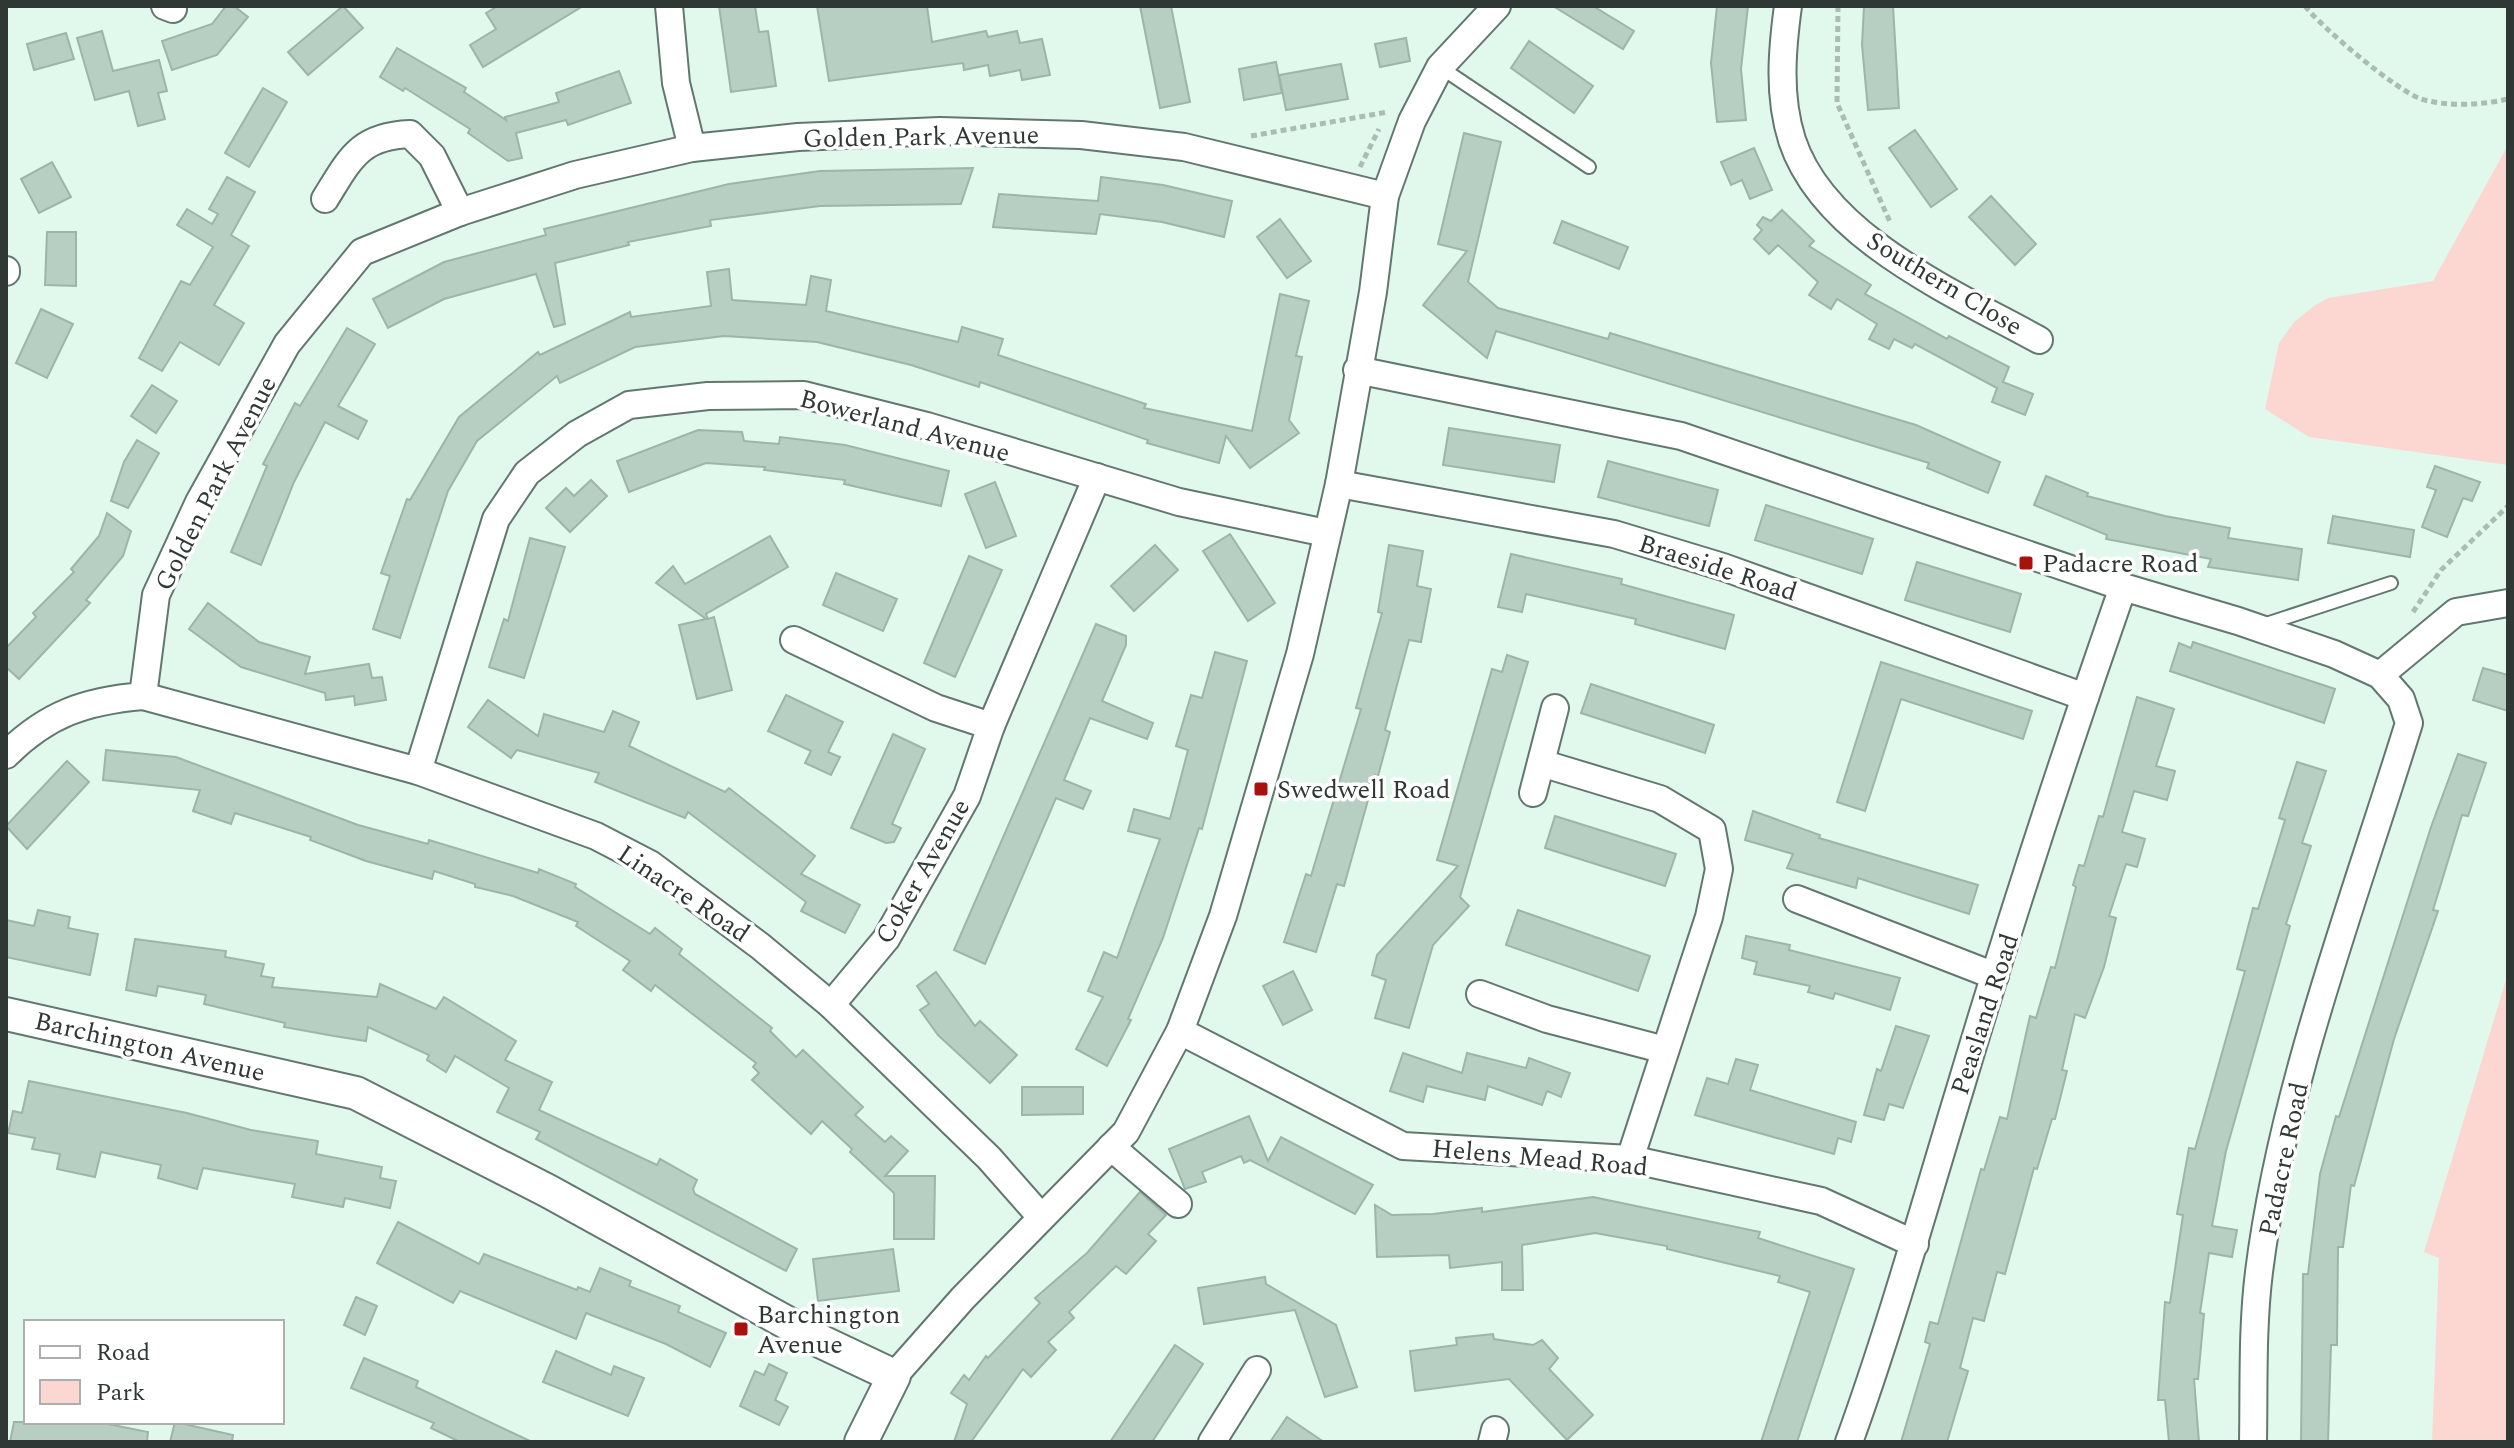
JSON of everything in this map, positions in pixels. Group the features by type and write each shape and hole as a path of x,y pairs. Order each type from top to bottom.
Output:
{"street":[{"path":"669,6 676,83 692,148"},
{"path":"861,1442 894,1376 1041,1217 1126,1132 1180,1031 1223,916 1300,654 1339,484 1373,292 1385,196 1412,121 1440,67 1497,6"},
{"name":"Southern Close","path":"1788,6 1783,47 1784,100 1793,142 1823,196 1869,239 1931,280 2039,340"},
{"name":"Golden Park Avenue","path":"143,696 156,595 199,502 287,344 362,252 460,212 575,175 692,148 798,137 940,131 1081,135 1184,147 1385,196"},
{"path":"325,199 365,142 385,135 410,134 432,156 460,212"},
{"name":"Padacre Road","path":"1357,370 1681,436 2123,587 2334,654 2380,675 2401,699 2409,723 2306,1056 2278,1160 2259,1274 2253,1442"},
{"name":"Bowerland Avenue","path":"418,771 496,519 527,473 577,434 629,405 708,396 804,395 1179,502 1326,533"},
{"name":"Coker Avenue","path":"831,1005 886,939 967,796 991,726 1097,477"},
{"name":"Braeside Road","path":"1339,484 1614,534 1723,567 2085,697"},
{"name":"Peasland Road","path":"1849,1442 1915,1244 1995,976 2123,587"},
{"path":"2380,675 2456,612 2508,603"},
{"path":"794,640 936,708 991,726"},
{"path":"6,755 40,724 57,715 106,699 143,696"},
{"name":"Linacre Road","path":"143,696 418,771 596,836 650,864 760,946 831,1005 989,1158 1041,1217"},
{"path":"1533,793 1555,708"},
{"path":"1541,763 1660,799 1712,830 1719,869 1714,893 1630,1159"},
{"path":"1797,899 1995,976"},
{"path":"1480,994 1547,1019 1665,1050"},
{"name":"Barchington Avenue","path":"6,1014 356,1093 548,1191 822,1342 894,1376"},
{"name":"Helens Mead Road","path":"1180,1031 1403,1146 1630,1159 1821,1201 1915,1244"},
{"path":"1111,1147 1178,1204"},
{"path":"1212,1442 1257,1370"}],"lane":[{"path":"1440,67 1589,167"},
{"path":"2257,628 2391,583"}],"path":[{"path":"1838,6 1837,103 1895,231"},
{"path":"2305,6 2362,59 2420,99 2484,104 2508,99"},
{"path":"1247,162 1249,136 1388,112"},
{"path":"2408,616 2441,570 2508,506"}],"green space":[{"path":"2508,145 2508,465 2309,437 2265,409 2279,343 2294,322 2328,298 2433,281"},
{"path":"2508,973 2508,1442 2432,1442 2439,1258 2424,1252"}],"building":[{"path":"226,6 234,6 248,17 217,55 172,70 162,41 212,24"},
{"path":"343,6 363,28 308,75 288,52"},
{"path":"498,6 583,6 483,67 470,45 496,29 486,13"},
{"path":"719,6 755,6 759,32 768,31 776,86 731,92"},
{"path":"817,6 927,6 932,42 986,31 988,37 1017,31 1020,43 1042,39 1050,75 1022,80 1020,70 990,76 988,65 964,70 963,63 829,81"},
{"path":"1140,6 1171,6 1190,102 1160,108"},
{"path":"1553,6 1593,6 1634,31 1623,49"},
{"path":"1717,6 1748,6 1741,69 1746,120 1717,122 1711,63"},
{"path":"1864,6 1893,6 1899,108 1868,110 1862,45"},
{"path":"102,31 113,71 159,60 167,91 158,93 165,119 138,126 129,91 95,100 77,38"},
{"path":"66,33 74,59 34,70 27,44"},
{"path":"1406,38 1410,61 1380,67 1375,44"},
{"path":"1529,41 1593,86 1574,113 1511,68"},
{"path":"397,48 466,88 464,92 506,120 505,117 559,102 556,93 619,71 631,103 568,125 566,120 516,133 522,158 508,161 468,133 470,129 405,88 403,91 380,77"},
{"path":"1276,62 1282,93 1244,100 1239,69"},
{"path":"1341,64 1348,99 1286,110 1279,75"},
{"path":"263,88 287,102 249,167 225,153"},
{"path":"1915,130 1957,189 1931,207 1889,148"},
{"path":"1464,133 1501,142 1468,282 1498,308 1608,339 1610,333 1916,425 2000,462 1988,493 1927,468 1929,463 1496,331 1487,358 1423,305 1467,251 1438,244"},
{"path":"1754,148 1772,190 1750,199 1742,180 1731,185 1721,162"},
{"path":"52,162 71,197 39,213 21,179"},
{"path":"973,168 961,204 820,206 710,220 711,226 628,242 629,245 555,263 565,324 554,327 536,274 444,299 388,328 373,299 444,262 546,235 544,229 729,184 820,171"},
{"path":"227,177 255,192 231,235 249,246 214,305 244,323 219,365 180,342 162,371 139,358 181,281 190,285 213,247 177,225 187,209 212,224 218,214 209,209"},
{"path":"1101,177 1163,185 1232,201 1224,237 1162,222 1100,214 1096,234 993,227 999,194 1098,201"},
{"path":"1991,196 2036,244 2015,265 1969,217"},
{"path":"1782,210 1814,241 1809,246 1871,285 1865,294 1947,339 1949,336 2009,367 2003,382 2033,394 2025,415 1992,402 1997,388 1915,344 1912,348 1894,339 1889,349 1869,339 1877,324 1837,299 1831,309 1809,295 1818,282 1778,245 1769,254 1754,239 1762,230 1757,225 1763,217 1771,221"},
{"path":"1280,219 1311,261 1287,278 1257,237"},
{"path":"1562,221 1628,247 1619,269 1554,243"},
{"path":"47,232 76,232 76,286 45,285"},
{"path":"729,269 732,300 806,305 811,276 831,280 826,311 958,342 962,327 1003,339 998,355 1146,404 1144,408 1252,431 1280,294 1309,301 1296,356 1302,357 1289,420 1299,433 1250,468 1226,436 1219,463 1147,443 1148,440 980,382 979,387 911,365 817,342 724,336 635,347 560,383 557,376 477,441 448,491 400,638 373,629 390,576 381,573 407,499 410,500 459,417 538,352 540,355 630,312 631,317 711,306 707,272"},
{"path":"41,309 73,324 47,378 16,363"},
{"path":"347,328 375,344 338,406 367,421 358,439 325,422 294,482 261,565 231,552 267,466 263,464 295,403 300,406"},
{"path":"152,385 177,401 156,433 131,416"},
{"path":"1449,428 1560,445 1554,482 1443,465"},
{"path":"698,430 742,432 744,441 779,444 780,437 845,445 949,471 941,506 844,484 845,480 764,470 765,467 706,463 629,492 617,461"},
{"path":"137,440 159,453 128,508 111,501 124,462"},
{"path":"1608,461 1718,490 1709,526 1598,497"},
{"path":"2435,466 2480,482 2472,501 2463,498 2447,537 2422,527 2436,490 2427,487"},
{"path":"2046,476 2088,493 2087,496 2165,516 2230,528 2228,538 2302,549 2298,580 2208,567 2211,559 2106,539 2107,535 2034,505"},
{"path":"591,480 607,496 570,532 546,508 566,488 574,496"},
{"path":"995,482 1016,536 986,548 965,494"},
{"path":"1766,505 1873,539 1862,574 1755,540"},
{"path":"107,513 131,531 123,556 86,600 90,603 19,679 6,667 6,648 36,617 33,613 74,572 71,569 99,536"},
{"path":"2333,516 2414,530 2410,557 2328,543"},
{"path":"1230,534 1275,603 1248,621 1203,551"},
{"path":"770,536 788,567 706,614 708,619 714,617 732,690 697,699 679,625 706,619 656,583 673,566 685,584"},
{"path":"530,538 565,547 524,678 489,667 504,619 508,621"},
{"path":"1155,545 1178,570 1134,611 1111,586"},
{"path":"1389,545 1423,551 1417,586 1431,589 1421,642 1409,640 1385,730 1390,732 1344,886 1337,884 1316,952 1284,942 1306,874 1311,876 1361,709 1356,708 1382,613 1378,612"},
{"path":"1511,554 1622,579 1621,584 1734,615 1725,649 1635,624 1636,619 1526,594 1522,612 1498,607"},
{"path":"969,556 1002,570 955,677 924,663"},
{"path":"1917,562 2021,594 2010,632 1905,600"},
{"path":"836,573 897,599 883,631 823,605"},
{"path":"208,603 259,642 310,657 305,674 369,664 372,678 382,677 386,700 355,705 354,696 326,700 325,693 241,667 189,629"},
{"path":"1096,624 1126,636 1126,645 1102,701 1153,723 1147,739 1090,718 1064,780 1091,791 1083,809 1056,798 985,964 954,950"},
{"path":"2193,642 2335,689 2324,723 2170,671 2179,643 2191,648"},
{"path":"1215,652 1247,661 1202,829 1199,828 1163,938 1128,1019 1131,1020 1107,1066 1076,1049 1103,997 1088,991 1104,952 1117,958 1160,839 1128,831 1134,809 1170,819 1188,750 1176,746 1191,695 1202,698"},
{"path":"1507,655 1528,662 1460,897 1469,906 1433,945 1409,1028 1375,1018 1386,980 1372,975 1377,955 1458,866 1437,860 1492,669 1502,672"},
{"path":"1881,662 2032,711 2023,739 1901,699 1865,811 1837,802"},
{"path":"2483,668 2508,675 2508,711 2473,700"},
{"path":"1591,684 1714,725 1705,753 1581,713"},
{"path":"786,695 843,722 828,752 840,757 831,775 805,763 811,751 768,731"},
{"path":"2137,697 2174,709 2156,766 2175,771 2167,800 2134,791 2122,832 2145,839 2137,867 2126,864 2109,916 2116,918 2104,967 2085,1018 2075,1014 2062,1070 2067,1071 2055,1119 2052,1119 2037,1169 2034,1168 2005,1274 1997,1272 1984,1321 1973,1318 1960,1368 1968,1371 1947,1442 1901,1442 1930,1344 1925,1342 1930,1322 1938,1324 1981,1169 1984,1170 2000,1117 2007,1119 2030,1016 2036,1018 2051,967 2055,968 2079,865 2084,866 2099,816 2103,817"},
{"path":"488,700 538,736 544,714 604,732 613,711 639,722 629,746 725,792 729,788 815,856 801,874 860,905 845,933 801,911 806,902 688,812 685,818 595,782 599,773 517,750 511,758 468,727"},
{"path":"893,734 925,749 892,824 901,828 894,842 886,843 851,828"},
{"path":"106,750 176,757 358,825 428,844 429,840 538,873 539,869 576,884 575,887 650,934 655,928 682,949 679,954 772,1028 770,1031 796,1057 803,1050 863,1107 855,1115 885,1142 891,1136 908,1151 885,1176 935,1176 934,1239 894,1239 894,1193 850,1152 852,1149 822,1121 811,1134 752,1080 759,1073 753,1067 756,1063 655,985 651,991 623,970 630,961 576,926 578,922 513,896 475,887 475,884 434,871 432,879 366,861 310,840 311,837 235,813 231,824 193,811 200,790 103,780"},
{"path":"2458,754 2486,763 2468,816 2462,815 2433,910 2438,911 2394,1039 2354,1186 2351,1185 2343,1247 2338,1247 2337,1345 2331,1345 2328,1442 2301,1442 2303,1274 2308,1274 2320,1174 2336,1116 2339,1117 2431,827"},
{"path":"67,761 89,782 27,849 6,826"},
{"path":"2297,762 2326,771 2302,843 2311,846 2286,924 2290,926 2226,1151 2212,1226 2237,1230 2232,1257 2209,1253 2200,1313 2204,1314 2198,1379 2194,1379 2199,1442 2169,1442 2165,1400 2158,1400 2165,1302 2170,1303 2183,1215 2177,1214 2189,1148 2195,1149 2245,971 2237,969 2253,908 2258,909 2285,820 2279,818"},
{"path":"1753,811 1820,835 1819,838 1978,885 1969,914 1858,878 1856,888 1787,868 1793,854 1745,840"},
{"path":"1555,816 1676,854 1665,886 1545,848"},
{"path":"38,910 70,917 68,928 98,934 90,975 6,957 6,920 34,926"},
{"path":"1518,910 1650,956 1638,991 1506,945"},
{"path":"1746,936 1790,945 1789,950 1900,978 1890,1010 1835,993 1833,999 1808,992 1810,986 1754,974 1757,962 1742,958"},
{"path":"135,939 226,951 225,957 264,964 261,976 274,978 272,987 377,997 380,984 436,1009 444,997 516,1041 505,1060 552,1082 539,1110 657,1165 660,1159 697,1180 693,1189 695,1194 797,1249 786,1271 536,1139 540,1132 497,1112 509,1088 455,1056 446,1072 427,1060 429,1055 368,1027 366,1041 284,1027 285,1023 204,1004 206,995 158,986 156,996 126,990"},
{"path":"1293,971 1312,1010 1283,1025 1263,986"},
{"path":"936,972 975,1026 980,1021 1017,1055 990,1083 938,1035 920,1010 929,1004 917,986"},
{"path":"1896,1026 1929,1036 1903,1108 1889,1104 1884,1120 1864,1115 1877,1069 1881,1071"},
{"path":"1403,1053 1462,1073 1467,1053 1526,1068 1529,1058 1570,1073 1561,1097 1547,1091 1542,1105 1488,1086 1485,1100 1427,1086 1423,1102 1390,1091"},
{"path":"1736,1059 1758,1065 1750,1090 1856,1122 1851,1142 1838,1138 1834,1154 1695,1115 1707,1078 1728,1084"},
{"path":"29,1081 187,1113 251,1130 318,1141 316,1154 382,1167 380,1178 396,1181 390,1208 345,1198 343,1207 292,1197 295,1184 203,1168 197,1189 158,1178 161,1165 101,1152 95,1177 57,1169 60,1154 32,1149 35,1138 8,1133 13,1111 22,1113"},
{"path":"1022,1087 1083,1087 1083,1114 1022,1115"},
{"path":"1249,1116 1268,1161 1281,1137 1373,1185 1355,1214 1250,1160 1244,1163 1241,1156 1202,1172 1206,1182 1185,1189 1169,1149"},
{"path":"1140,1192 1166,1215 1148,1234 1156,1241 1126,1274 1116,1266 1069,1312 1074,1318 1048,1342 1056,1350 1031,1377 1023,1369 971,1442 954,1442 967,1404 951,1393 964,1375 969,1380 986,1356 988,1358 1040,1303 1035,1298 1087,1253"},
{"path":"1593,1197 1760,1232 1758,1238 1854,1269 1797,1442 1761,1442 1810,1292 1778,1282 1780,1276 1667,1249 1667,1246 1595,1233 1522,1245 1523,1290 1502,1290 1502,1262 1450,1268 1449,1255 1377,1257 1375,1205 1392,1215 1433,1214 1482,1208 1482,1212"},
{"path":"398,1222 479,1264 484,1254 577,1290 578,1287 590,1292 600,1268 631,1281 629,1286 680,1306 678,1312 726,1333 710,1367 666,1344 586,1313 576,1339 460,1291 453,1303 377,1263"},
{"path":"893,1249 899,1291 818,1301 813,1259"},
{"path":"1265,1277 1266,1284 1336,1325 1357,1387 1325,1397 1295,1310 1204,1324 1198,1288"},
{"path":"356,1297 377,1306 365,1335 344,1325"},
{"path":"1493,1334 1494,1339 1533,1345 1542,1340 1558,1358 1549,1369 1593,1415 1567,1440 1509,1379 1415,1391 1410,1351 1457,1345 1456,1338"},
{"path":"1175,1345 1203,1364 1152,1442 1110,1442"},
{"path":"556,1351 611,1375 614,1366 644,1378 628,1416 543,1382"},
{"path":"364,1358 418,1381 416,1387 532,1442 460,1442 431,1428 434,1423 351,1388"},
{"path":"769,1364 787,1373 775,1400 788,1407 779,1425 740,1406 755,1371 764,1375"},
{"path":"1287,1417 1324,1442 1270,1442"},
{"path":"14,1422 108,1424 148,1432 147,1442 10,1442"},
{"path":"174,1424 233,1435 232,1442 170,1442"}],"place":[{"name":"Padacre Road","path":"2026,563"},
{"name":"Swedwell Road","path":"1261,789"},
{"name":"Barchington Avenue","path":"741,1329"}]}
